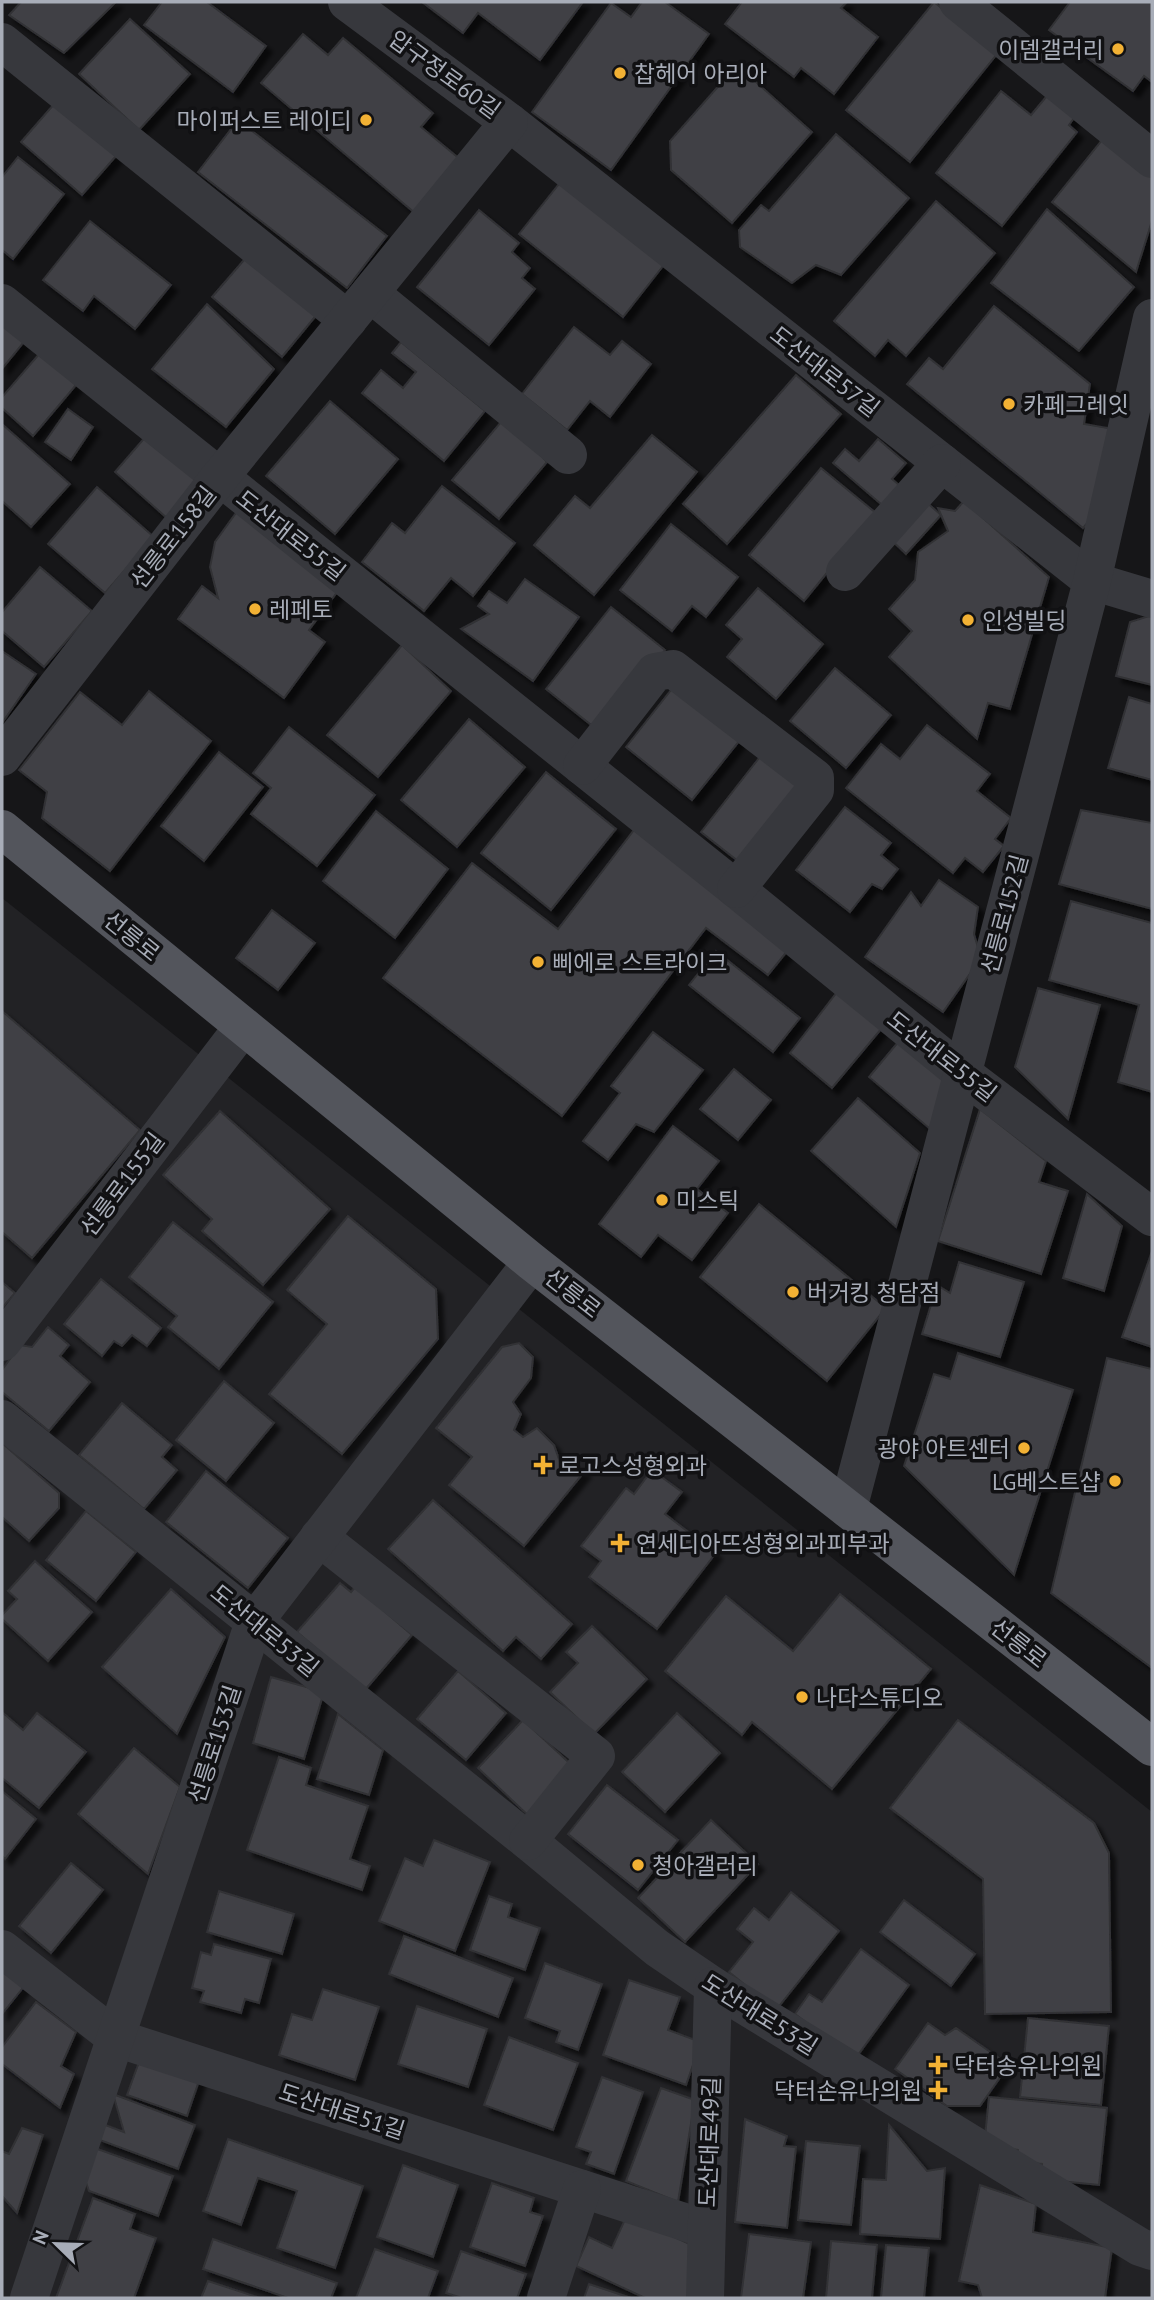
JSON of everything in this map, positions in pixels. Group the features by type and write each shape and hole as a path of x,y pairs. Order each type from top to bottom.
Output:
{"main road":[{"name":"선릉로","path":"2,830 532,1262 1152,1747"}],"street":[{"name":"압구정로60길","path":"347,2 509,122"},
{"path":"958,2 1152,159"},
{"path":"2,42 359,306 568,455"},
{"name":"선릉로158길","path":"2,757 219,478 509,122"},
{"name":"도산대로57길","path":"509,122 1092,581 1152,599"},
{"name":"도산대로55길","path":"2,303 736,889 962,1073 1152,1217"},
{"name":"선릉로152길","path":"848,1509 1092,581 1152,318"},
{"path":"845,572 942,463"},
{"path":"582,766 655,672 673,669 816,778 815,790 736,889"},
{"name":"선릉로155길","path":"2,1342 243,1027"},
{"name":"선릉로153길","path":"29,2298 254,1622 532,1262"},
{"name":"도산대로53길","path":"2,1419 528,1841 657,1948 713,1986 1140,2247 1152,2251"},
{"path":"320,1537 596,1756 528,1841"},
{"name":"도산대로51길","path":"2,1949 116,2038 706,2229"},
{"name":"도산대로49길","path":"705,2298 713,1986"},
{"path":"546,2298 582,2189"}],"shaded area":[{"path":"2,898 1152,1812 1152,2298 2,2298"}],"building":[{"path":"21,2 116,2 64,53 9,15"},
{"path":"162,2 207,2 266,46 233,92 144,25"},
{"path":"422,2 583,2 540,60 478,13 463,33"},
{"name":"찹헤어 아리아","path":"642,2 665,2 709,34 611,170 532,112 611,3 631,17"},
{"path":"742,2 847,2 841,8 878,37 834,94 801,68 794,77 725,24"},
{"path":"934,2 998,53 910,162 846,110"},
{"path":"1070,2 1152,2 1152,82 1144,76 1133,91 1049,30"},
{"path":"130,19 190,74 139,130 79,74"},
{"name":"마이퍼스트 레이디","path":"303,34 328,55 343,38 433,113 421,127 461,160 416,214 261,83"},
{"path":"737,65 812,132 732,223 671,170 670,141"},
{"path":"1056,85 1082,107 1069,125 1077,132 1002,226 936,173 1001,91 1031,115"},
{"path":"55,103 116,156 82,195 21,142"},
{"path":"238,120 387,236 347,288 198,172"},
{"path":"1110,130 1152,177 1152,221 1136,272 1052,202"},
{"path":"836,134 909,198 841,275 816,265 792,283 740,247 739,230 761,205 769,211"},
{"path":"18,157 64,194 13,259 2,250 2,177"},
{"path":"563,179 667,261 623,317 519,234"},
{"path":"936,201 995,253 906,356 888,340 875,356 834,321"},
{"path":"1047,209 1134,287 1079,351 991,283"},
{"path":"479,210 519,243 512,252 530,268 522,278 535,289 489,345 417,287"},
{"path":"90,221 171,285 135,329 94,296 83,311 43,280"},
{"path":"250,253 319,312 282,357 212,297"},
{"path":"207,304 274,369 226,427 152,369"},
{"name":"카페그레잇","path":"994,306 1090,384 1084,424 1114,429 1102,506 1083,528 907,384 929,358 943,369"},
{"path":"2,324 24,342 2,369"},
{"path":"574,327 610,355 622,341 651,364 610,417 590,401 567,430 522,394"},
{"path":"401,342 485,411 444,461 362,393 381,370 403,388 416,372 392,353"},
{"path":"40,353 76,385 33,436 2,408 2,397"},
{"path":"796,375 841,414 727,544 683,504"},
{"path":"330,401 398,459 335,534 266,476"},
{"path":"68,409 93,427 71,460 45,442"},
{"path":"506,416 547,462 499,519 452,480"},
{"path":"2,424 70,484 31,527 2,501"},
{"path":"154,427 207,475 168,519 115,472"},
{"path":"652,435 697,472 594,595 534,545 575,496 590,508"},
{"path":"878,439 906,463 892,479 907,492 889,511 833,463 845,449 859,461"},
{"path":"821,468 876,513 804,601 749,555"},
{"path":"442,486 515,543 473,596 451,578 424,611 362,562 392,523 405,533"},
{"path":"97,487 154,537 105,593 48,544"},
{"path":"924,500 941,515 906,554 889,538"},
{"name":"인성빌딩","path":"964,501 1049,577 1010,709 988,703 977,739 889,657 912,631 889,609 915,580 918,552 948,531 938,508 955,511"},
{"name":"레페토","path":"241,506 344,583 309,630 325,642 284,698 178,619 202,586 218,598 210,567 215,542"},
{"path":"671,524 738,577 706,617 692,606 672,631 620,590"},
{"path":"40,567 92,611 44,667 2,631 2,612"},
{"path":"525,579 579,617 533,681 461,629 489,614 478,606 489,591 507,603"},
{"path":"758,588 823,644 776,699 727,657 742,639 726,625"},
{"path":"611,607 665,650 600,732 546,689"},
{"path":"1152,615 1152,685 1116,676 1130,622"},
{"path":"402,645 451,691 378,777 327,735"},
{"path":"2,651 36,674 2,723"},
{"path":"835,668 891,715 846,768 790,721"},
{"path":"675,685 741,739 692,800 626,747"},
{"path":"149,691 211,741 110,871 42,818 47,792 19,770 80,692 122,725"},
{"path":"1129,697 1152,704 1152,780 1108,768"},
{"path":"469,719 525,767 457,847 401,800"},
{"path":"927,725 990,774 977,791 1011,818 995,839 1004,846 983,872 965,858 953,873 846,788 881,744 900,759"},
{"path":"289,727 375,795 317,866 251,814 271,788 253,773"},
{"path":"219,752 263,787 204,861 161,826"},
{"path":"763,753 810,790 748,869 701,832"},
{"path":"546,772 616,829 551,910 481,853"},
{"path":"845,807 891,843 881,855 898,869 882,889 872,884 850,912 796,870"},
{"path":"1081,810 1152,823 1152,909 1059,884"},
{"path":"376,811 448,869 395,938 323,881"},
{"name":"삐에로 스트라이크","path":"634,830 789,949 768,975 706,928 562,1116 383,978 472,863 558,929"},
{"path":"939,880 978,907 974,934 981,958 943,1012 865,957 911,892 921,906"},
{"path":"1071,901 1152,923 1152,1092 1118,1082 1139,1005 1049,980"},
{"path":"272,910 315,943 278,990 236,958"},
{"path":"716,951 800,1018 773,1052 689,985"},
{"path":"844,983 887,1022 832,1088 790,1053"},
{"path":"1038,988 1100,1005 1068,1119 1015,1067"},
{"path":"2,1011 140,1130 32,1258 2,1232"},
{"path":"653,1032 703,1070 654,1132 636,1124 608,1160 583,1141 620,1093 611,1086"},
{"path":"904,1035 951,1076 936,1134 869,1077"},
{"path":"734,1069 771,1100 738,1140 700,1109"},
{"path":"858,1098 920,1153 896,1227 811,1151"},
{"path":"980,1109 1046,1161 1039,1182 1068,1191 1041,1274 938,1241"},
{"path":"220,1111 330,1209 263,1285 202,1231 212,1219 163,1175"},
{"path":"673,1126 719,1161 697,1189 728,1213 692,1260 658,1235 641,1257 599,1224"},
{"path":"1087,1194 1122,1226 1104,1291 1063,1278"},
{"name":"버거킹 청담점","path":"759,1204 886,1308 827,1381 700,1277"},
{"path":"348,1216 436,1289 438,1339 342,1454 269,1394 327,1324 287,1290"},
{"path":"173,1222 273,1302 219,1369 168,1327 177,1316 129,1277"},
{"path":"1152,1251 1152,1347 1122,1337"},
{"path":"959,1262 1024,1282 1000,1357 922,1334 937,1285 950,1293"},
{"path":"101,1279 161,1328 147,1346 132,1335 122,1346 114,1341 102,1356 64,1324"},
{"path":"2,1282 15,1293 2,1308"},
{"path":"48,1327 69,1345 60,1356 90,1382 49,1431 2,1392 2,1370 20,1345 32,1347"},
{"path":"519,1343 533,1357 531,1378 513,1402 521,1414 514,1430 523,1437 537,1428 554,1445 561,1465 585,1471 524,1546 449,1485 472,1457 436,1428 502,1347"},
{"path":"958,1353 1073,1390 1014,1575 904,1466 934,1374 950,1379"},
{"name":"LG베스트샵","path":"1107,1358 1152,1369 1152,1668 1051,1593"},
{"path":"224,1381 274,1423 226,1481 176,1440"},
{"path":"122,1403 172,1445 162,1457 177,1470 144,1509 79,1455"},
{"path":"2,1443 59,1493 59,1508 29,1541 2,1517"},
{"path":"652,1470 682,1492 665,1514 716,1553 657,1629 589,1577 601,1561 581,1546 626,1488 634,1494"},
{"path":"206,1471 288,1538 248,1588 166,1522"},
{"path":"433,1500 572,1624 541,1659 516,1637 503,1651 388,1549"},
{"path":"86,1511 136,1552 96,1601 46,1560"},
{"path":"35,1561 92,1612 48,1661 2,1619 2,1615 17,1599 8,1591"},
{"path":"365,1575 383,1610 412,1635 365,1690 297,1632 340,1583 351,1592"},
{"path":"171,1589 225,1637 177,1734 102,1667"},
{"name":"나다스튜디오","path":"840,1594 931,1669 832,1789 752,1722 742,1735 665,1671 726,1596 793,1651"},
{"path":"592,1626 647,1679 594,1734 550,1692 578,1663 566,1652"},
{"path":"458,1671 506,1713 466,1760 417,1719"},
{"path":"271,1677 324,1692 304,1759 253,1743"},
{"path":"2,1712 23,1730 37,1713 86,1752 39,1808 2,1778"},
{"path":"677,1713 720,1753 665,1812 622,1772"},
{"path":"338,1714 383,1750 369,1795 317,1779"},
{"path":"523,1720 577,1770 532,1819 478,1768"},
{"path":"958,1720 1094,1823 1109,1853 1111,2012 985,2014 983,1879 890,1808"},
{"path":"134,1748 180,1787 148,1874 78,1814"},
{"path":"279,1757 311,1768 306,1785 368,1806 350,1859 370,1866 362,1890 247,1850"},
{"path":"607,1785 678,1840 638,1890 568,1834"},
{"path":"2,1791 36,1819 5,1859 2,1856"},
{"path":"711,1820 758,1864 685,1942 638,1898"},
{"path":"434,1840 490,1862 455,1951 379,1921 405,1858 423,1866"},
{"path":"71,1863 103,1890 51,1953 19,1926"},
{"path":"219,1891 294,1914 282,1954 207,1932"},
{"path":"791,1892 839,1931 776,2010 729,1972 753,1942 737,1929 754,1908 769,1920"},
{"path":"489,1896 512,1904 508,1917 540,1928 525,1970 470,1950"},
{"path":"904,1900 975,1954 951,1986 880,1932"},
{"path":"404,1936 513,1978 498,2017 389,1974"},
{"path":"214,1944 271,1959 259,2003 245,1999 241,2013 200,2002 204,1991 192,1988 201,1952 211,1955"},
{"path":"861,1949 909,1985 855,2059 795,2014 809,1994 822,2002"},
{"path":"545,1963 602,1984 578,2050 556,2042 560,2031 525,2018"},
{"path":"2,1965 26,1984 2,2014"},
{"path":"629,1980 680,1997 668,2030 701,2042 686,2085 603,2055"},
{"path":"323,1989 379,2007 355,2080 279,2055 292,2014 312,2020"},
{"path":"36,2002 76,2032 61,2066 74,2074 60,2108 2,2064 2,2047"},
{"path":"417,2006 487,2029 468,2087 398,2064"},
{"path":"1028,2018 1109,2026 1101,2105 1020,2097"},
{"path":"928,2023 945,2035 956,2028 1009,2065 980,2106 947,2106 895,2069"},
{"path":"509,2037 578,2063 553,2130 484,2105"},
{"path":"143,2051 202,2072 187,2116 127,2095"},
{"path":"602,2077 643,2092 614,2174 586,2164 591,2152 576,2147"},
{"path":"661,2088 695,2100 678,2202 626,2181"},
{"path":"113,2094 195,2125 178,2169 97,2139 103,2124 124,2132"},
{"path":"989,2097 1107,2108 1099,2185 1040,2179 1042,2164 1018,2162 1018,2150 984,2146"},
{"path":"745,2119 787,2136 784,2146 796,2147 787,2228 735,2222"},
{"path":"889,2125 927,2171 945,2168 940,2239 860,2234 863,2179 886,2180"},
{"path":"22,2128 43,2135 17,2213 2,2196 2,2151 9,2154"},
{"path":"228,2139 363,2186 335,2268 277,2248 297,2191 258,2178 241,2225 203,2211"},
{"path":"806,2141 860,2146 851,2225 798,2220"},
{"path":"92,2147 173,2176 158,2216 89,2191 83,2174"},
{"path":"403,2165 458,2185 433,2257 377,2237"},
{"path":"492,2183 534,2198 530,2212 543,2216 525,2266 470,2247"},
{"path":"980,2185 1036,2204 1033,2232 1112,2248 1105,2298 982,2298 978,2285 959,2281"},
{"path":"93,2198 135,2214 130,2229 156,2238 134,2298 56,2298"},
{"path":"627,2215 696,2247 697,2298 645,2298 576,2266 589,2237 612,2248"},
{"path":"749,2234 811,2242 803,2298 741,2298"},
{"path":"213,2239 337,2283 331,2298 288,2298 203,2269"},
{"path":"831,2241 877,2245 872,2298 826,2298"},
{"path":"886,2245 929,2248 924,2298 881,2298"},
{"path":"375,2249 438,2271 428,2298 356,2298"},
{"path":"461,2251 526,2274 517,2298 462,2298 446,2293"},
{"path":"208,2281 260,2298 201,2298"},
{"path":"589,2284 631,2298 584,2298"}],"place":[{"name":"이뎀갤러리","path":"1118,49"},
{"name":"찹헤어 아리아","path":"620,73"},
{"name":"마이퍼스트 레이디","path":"366,120"},
{"name":"카페그레잇","path":"1009,404"},
{"name":"레페토","path":"255,609"},
{"name":"인성빌딩","path":"968,620"},
{"name":"삐에로 스트라이크","path":"538,962"},
{"name":"미스틱","path":"662,1200"},
{"name":"버거킹 청담점","path":"793,1292"},
{"name":"광야 아트센터","path":"1024,1448"},
{"name":"로고스성형외과","path":"543,1465"},
{"name":"LG베스트샵","path":"1115,1481"},
{"name":"연세디아뜨성형외과피부과","path":"620,1543"},
{"name":"나다스튜디오","path":"802,1697"},
{"name":"청아갤러리","path":"638,1865"},
{"name":"닥터송유나의원","path":"938,2065"},
{"name":"닥터손유나의원","path":"938,2090"}]}
